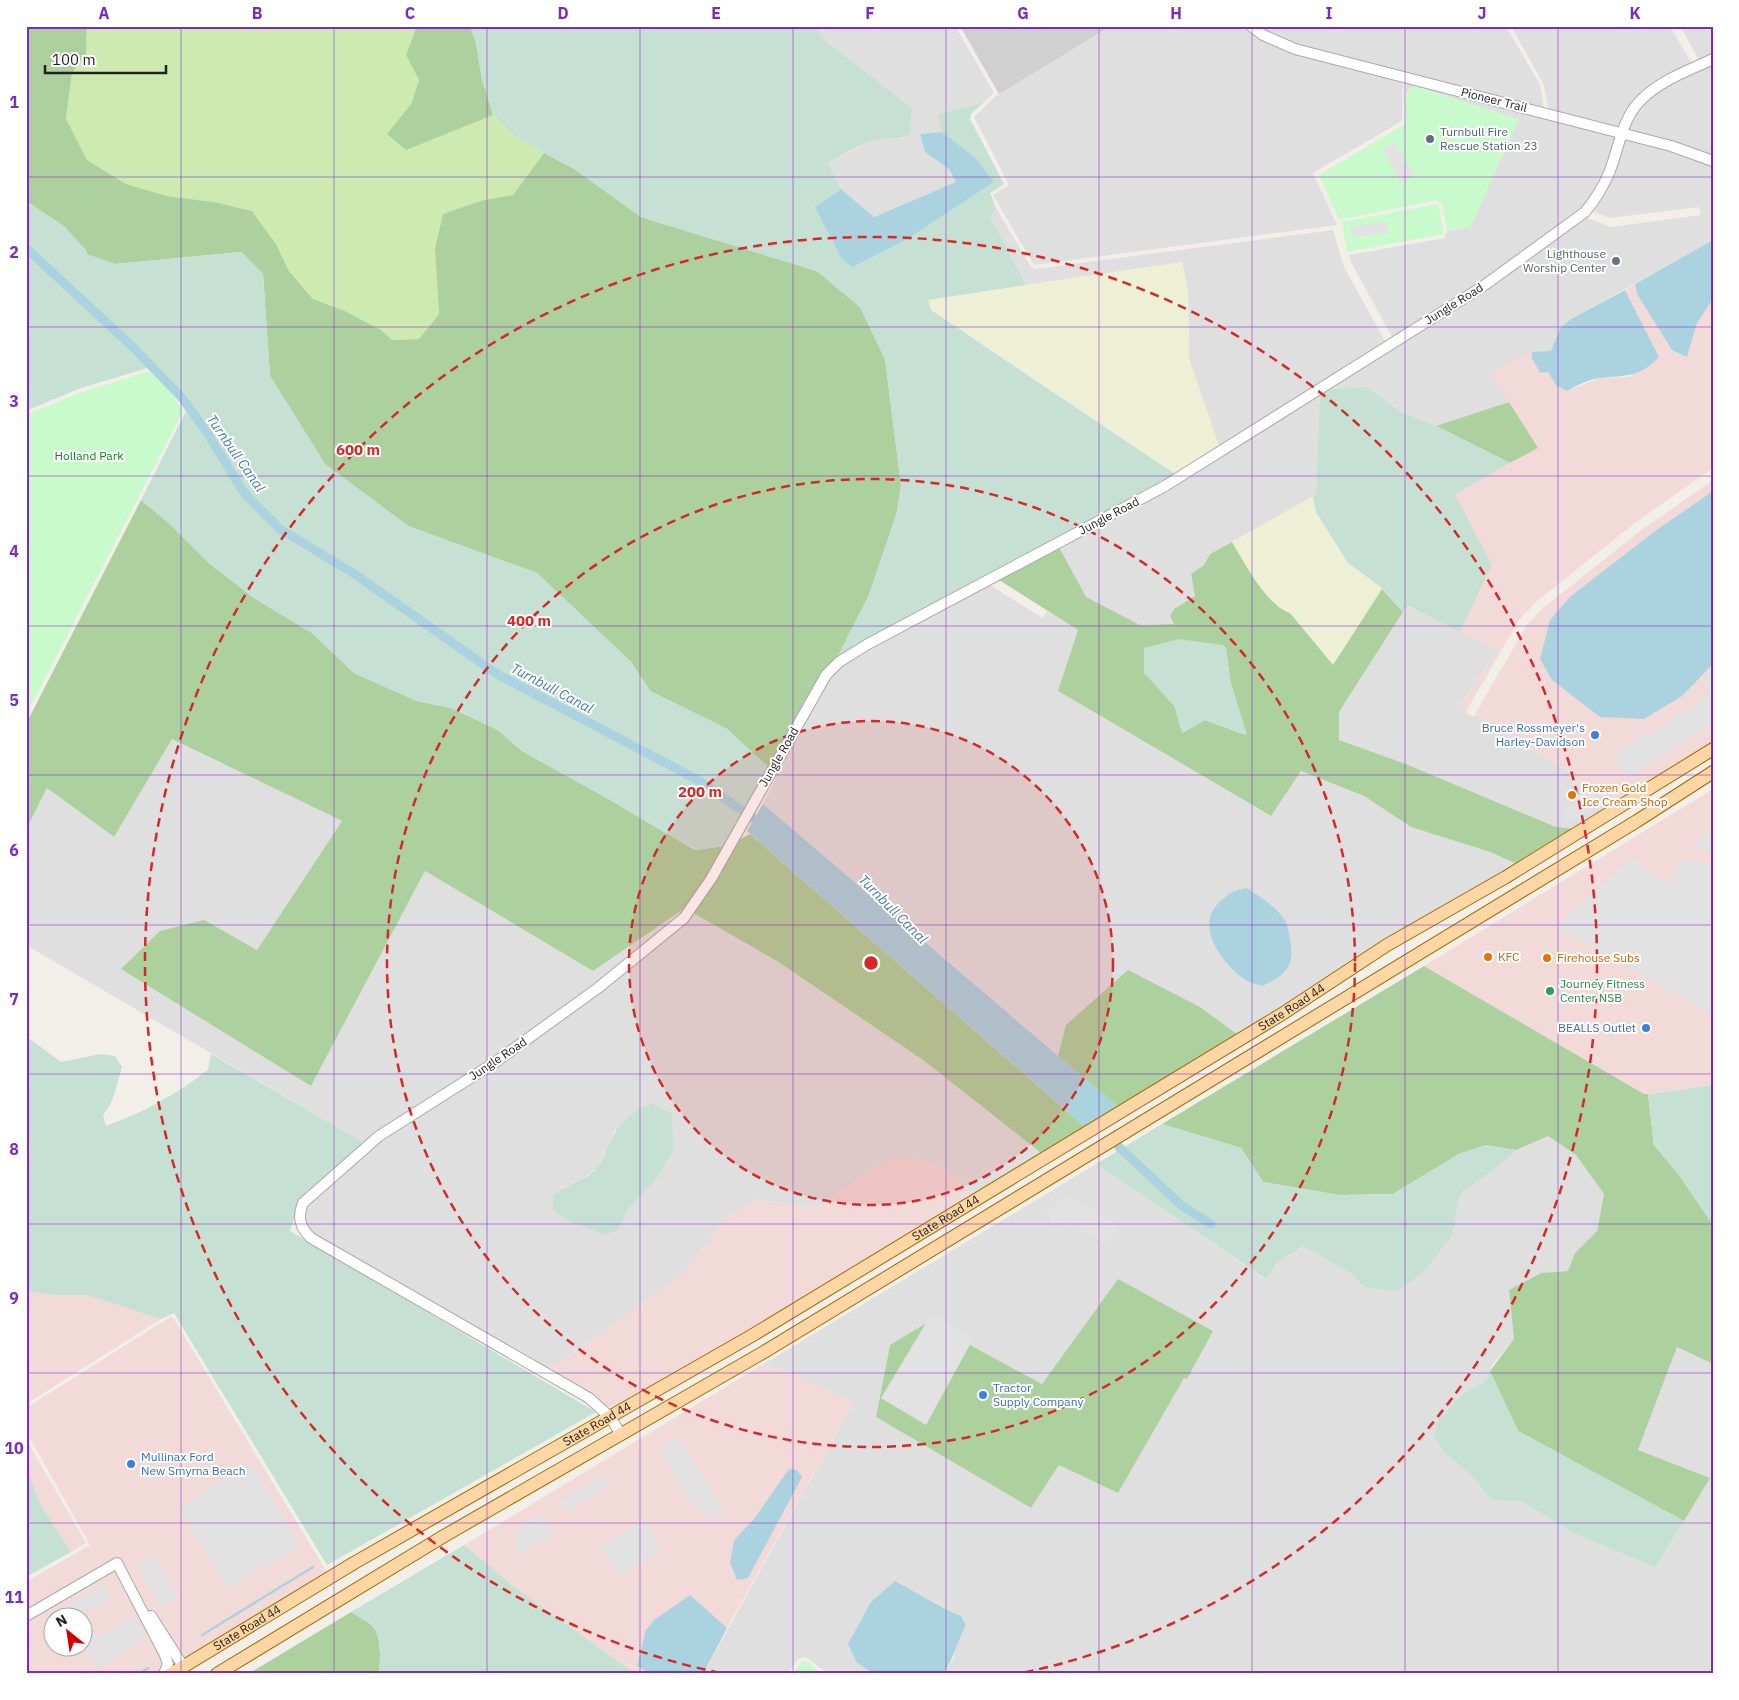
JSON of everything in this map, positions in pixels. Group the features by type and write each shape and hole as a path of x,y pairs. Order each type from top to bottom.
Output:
{"main road":[{"name":"State Road 44","path":"171,1674 183,1670 354,1563 611,1418 753,1335 1282,1014 1387,945 1514,873 1713,749"},
{"name":"State Road 44","path":"217,1674 436,1541 764,1352 1629,826 1713,772"},
{"path":"1282,1014 1294,1030"}],"street":[{"name":"Pioneer Trail","path":"1251,26 1263,35 1295,49 1623,133 1671,146 1713,161"},
{"path":"1623,133 1632,110 1655,88 1713,59"},
{"name":"Jungle Road","path":"621,1435 611,1418 589,1398 311,1238 304,1232 300,1222 300,1211 309,1197 379,1136 494,1064 598,988 684,918 711,879 756,796 826,676 839,662 868,644 1165,486 1482,287 1585,212 1594,201 1609,172 1623,133"},
{"path":"26,1616 117,1563 165,1655 168,1664 164,1674"},
{"path":"134,1596 150,1615 183,1670"}],"shaded area":[{"path":"816,26 955,26 994,93 984,102 938,114 942,132 920,134 925,152 949,169 957,182 873,217 841,189 828,163 866,143 879,139 902,139 910,132 912,108 822,38"},
{"path":"960,26 1111,26 999,94"},
{"path":"1111,26 1506,26 1540,85 1545,113 1403,77 1402,121 1313,173 1337,225 1034,265 993,195 1009,185 974,117 999,93"},
{"path":"1511,26 1670,26 1692,64 1653,84 1639,95 1628,108 1620,128 1549,109 1543,83"},
{"path":"1680,26 1713,26 1713,53 1699,60"},
{"path":"1713,64 1713,156 1629,130 1636,113 1657,92"},
{"path":"1406,82 1617,136 1605,170 1591,198 1581,210 1479,283 1392,337 1352,264 1349,255 1445,238 1447,231 1471,227 1415,86 1406,92"},
{"path":"1625,139 1670,151 1713,166 1713,240 1571,319 1560,328 1551,351 1491,373 1509,402 1436,426 1401,412 1367,387 1327,389 1484,291 1587,218 1611,227 1701,215 1699,207 1610,218 1592,211 1613,175"},
{"path":"1395,142 1414,175 1401,183 1382,149"},
{"path":"996,208 1031,267 1035,269 1333,230 1344,267 1385,341 1219,446 1189,359 1188,293 1182,262 1026,285 989,217"},
{"path":"1387,222 1388,233 1353,237 1351,226"},
{"path":"1635,284 1637,294 1687,357 1697,323 1713,299 1713,468 1635,523 1536,602 1519,620 1467,710 1461,705 1498,650 1460,632 1492,565 1454,494 1538,448 1490,373 1532,352 1533,359 1567,391 1600,378 1629,377 1659,357 1625,290"},
{"path":"1320,393 1316,495 1210,554 1204,565 1191,574 1195,596 1174,609 1170,616 1174,624 1140,625 1085,597 1059,547"},
{"path":"1713,480 1713,491 1655,531 1571,596 1585,704 1600,717 1703,674 1713,664 1713,741 1615,805 1574,778 1575,776 1475,714 1527,625 1542,609 1640,531"},
{"path":"990,585 1043,618 1047,611 1078,630 1058,691 1270,816 1300,771 1364,796 1411,827 1490,852 1517,864 1237,1034 1200,1007 1063,1042 1058,1056 763,804 829,679 842,666 870,648"},
{"path":"1407,606 1498,650 1461,705 1467,710 1466,712 1473,717 1475,714 1575,776 1574,778 1615,805 1577,829 1556,827 1406,764 1339,740 1339,712"},
{"path":"1713,666 1713,723 1625,779 1614,753 1646,733 1648,736 1710,694 1703,682 1707,677 1706,672"},
{"path":"172,739 342,821 257,950 311,1086 425,871 593,971 685,908 681,914 595,985 491,1060 361,1146 361,1141 26,945 26,830 47,788 114,837"},
{"path":"1570,779 1595,793 1594,806 1567,822 1560,813 1571,805 1574,806 1583,792 1568,784"},
{"path":"1713,789 1713,1085 1644,1094 1424,966"},
{"path":"1713,827 1713,853 1692,847"},
{"path":"1633,857 1649,874 1666,882 1676,873 1679,859 1713,865 1713,1015 1555,926"},
{"path":"693,913 777,961 923,1060 1041,1153 974,1193 932,1162 870,1171 823,1206 805,1207 756,1199 723,1220 686,1272 548,1370 313,1235 304,1221 307,1206 382,1140 496,1067","holes":["615,1129 657,1178 629,1208 618,1230 561,1188 577,1183 598,1167"]},
{"path":"1548,1136 1576,1155 1604,1194 1597,1231 1575,1253 1568,1271 1541,1273 1509,1290 1514,1339 1493,1364 1485,1381 1463,1394 1444,1452 1472,1475 1492,1500 1523,1502 1573,1533 1657,1566 1710,1478 1638,1450 1677,1347 1713,1364 1713,1674 943,1674 954,1658 955,1646 966,1625 961,1616 895,1581 857,1663 874,1674 828,1674 806,1657 798,1659 787,1674 703,1674 853,1403 790,1372 762,1365 1096,1164 1265,1279 1277,1263 1303,1246 1350,1273 1365,1287 1453,1234 1458,1203 1463,1191 1494,1170 1519,1147","holes":["1118,1279 1187,1379 1184,1377 1059,1465 1031,1508 876,1417 890,1345 928,1322 1042,1384"]},
{"path":"896,1156 932,1162 974,1193 641,1395 607,1408 591,1395 548,1370 686,1272 723,1220 756,1199 805,1207 823,1206 870,1171"},
{"path":"1066,1197 1074,1197 1119,1226 1106,1245 1067,1220 1055,1227 1045,1211"},
{"path":"26,1291 53,1295 87,1295 161,1319 26,1404"},
{"path":"932,1313 973,1339 926,1425 881,1398"},
{"path":"172,1316 331,1579 173,1674 26,1674 26,1582 90,1545 26,1431 26,1408"},
{"path":"762,1365 790,1372 853,1403 727,1628 689,1595 637,1666 651,1674 636,1674 517,1589 464,1545","holes":["775,1491 730,1563 734,1540 754,1519"]},
{"path":"679,1438 725,1512 710,1520 703,1509 697,1512 659,1449"},
{"path":"26,1439 86,1543 71,1552 39,1502 26,1465"},
{"path":"251,1464 300,1546 227,1589 179,1507"},
{"path":"604,1474 611,1484 567,1512 561,1501"},
{"path":"541,1514 554,1535 521,1555 514,1544 520,1541 514,1531"},
{"path":"644,1520 662,1551 619,1577 600,1547"},
{"path":"154,1554 178,1598 161,1607 137,1564"},
{"path":"103,1585 110,1598 92,1609 62,1608"},
{"path":"134,1617 146,1638 97,1669 90,1658 92,1658 92,1628 98,1638"}],"green space":[{"path":"26,26 87,26 86,54 72,73 66,119 87,160 126,184 167,196 214,202 252,211 276,244 289,271 313,299 345,311 381,330 392,340 419,339 439,314 435,249 443,214 484,200 513,195 544,153 573,168 641,217 817,271 860,307 885,359 901,485 897,512 869,595 837,658 822,673 768,767 727,729 650,691 631,662 537,573 408,526 325,464 270,376 263,274 241,252 115,264 86,254 65,227 26,201"},
{"path":"87,26 417,26 406,55 419,80 411,104 387,135 454,130 493,115 516,138 544,153 513,195 484,200 435,249 439,314 419,339 392,340 381,330 345,311 313,299 289,271 276,244 252,211 214,202 167,196 126,184 87,160 66,119 72,73 86,54"},
{"path":"417,26 470,26 476,43 482,79 493,115 406,150 387,134 411,104 419,80 406,55"},
{"path":"470,26 816,26 822,38 912,108 910,133 898,139 882,139 864,144 828,163 841,189 816,207 853,267 906,240 994,182 976,158 942,132 938,114 984,102 971,114 970,119 1004,184 990,193 996,208 990,217 1026,285 928,300 931,310 1175,474 988,574 837,658 869,595 897,512 901,485 885,359 860,307 817,271 641,217 573,168 516,138 493,115 482,79 476,43"},
{"path":"1415,86 1519,119 1471,227 1447,231 1442,204 1437,200 1339,220 1319,175 1405,124 1406,92"},
{"path":"26,201 65,227 87,251 87,254 115,264 241,252 263,274 270,376 325,464 408,526 537,573 631,662 650,691 727,729 768,767 724,846 696,850 522,751 498,730 451,708 417,701 354,673 312,633 254,598 210,564 169,523 141,500 186,411 173,391 151,367 78,389 26,411"},
{"path":"1438,204 1444,234 1347,252 1342,222"},
{"path":"1182,262 1188,293 1189,359 1219,446 1175,474 932,310 928,300"},
{"name":"Holland Park","path":"150,371 171,393 183,411 26,715 26,415 79,393"},
{"path":"1367,387 1401,412 1436,426 1510,463 1455,494 1492,565 1460,632 1408,606 1403,612 1382,588 1348,563 1316,512 1313,497 1316,495 1320,393 1327,389"},
{"path":"1509,402 1538,448 1510,463 1436,426"},
{"path":"1313,496 1316,512 1348,563 1382,589 1333,665 1290,614 1280,610 1247,568 1232,542"},
{"path":"141,500 169,523 210,564 254,598 312,633 354,673 417,701 451,708 498,730 522,751 695,850 724,846 707,876 685,908 593,971 425,871 311,1086 121,969 160,931 204,920 257,950 342,821 172,739 114,837 47,788 26,830 26,724"},
{"path":"1232,542 1265,593 1281,609 1290,613 1333,665 1382,589 1403,612 1339,712 1339,740 1406,764 1556,827 1577,829 1517,864 1490,852 1411,827 1364,796 1301,771 1271,816 1058,691 1078,630 999,580 1059,547 1086,597 1140,625 1174,624 1170,616 1174,609 1195,596 1191,574 1204,565 1210,554","holes":["1226,648 1230,680 1246,735 1205,720 1182,733 1175,707"]},
{"path":"1179,639 1223,645 1226,648 1230,680 1247,735 1205,720 1182,733 1175,707 1144,673 1144,648"},
{"path":"750,834 1085,1127 1041,1153 923,1060 777,961 693,913 737,841"},
{"path":"1424,966 1644,1094 1648,1094 1654,1145 1679,1175 1713,1225 1713,1364 1677,1347 1638,1450 1710,1478 1684,1521 1518,1431 1490,1371 1514,1339 1509,1290 1541,1273 1568,1271 1575,1253 1597,1231 1604,1194 1576,1155 1548,1136 1516,1150 1486,1145 1459,1154 1393,1194 1339,1195 1263,1182 1241,1148 1162,1124"},
{"path":"1128,970 1200,1007 1237,1034 1118,1107 1058,1056 1066,1025"},
{"path":"26,1036 61,1062 101,1054 115,1056 122,1067 113,1098 103,1115 106,1126 147,1109 197,1078 208,1070 211,1054 361,1141 361,1146 300,1200 290,1231 596,1412 327,1565 174,1313 161,1319 87,1295 53,1295 26,1291"},
{"path":"1713,1085 1713,1225 1679,1175 1654,1145 1648,1094"},
{"path":"651,1103 672,1114 673,1151 657,1178 629,1208 618,1230 606,1235 567,1220 553,1209 553,1195 594,1171 621,1125 637,1110"},
{"path":"1162,1124 1241,1148 1263,1182 1339,1195 1393,1194 1459,1154 1486,1145 1516,1150 1494,1170 1463,1191 1458,1203 1453,1234 1423,1273 1396,1291 1365,1287 1350,1273 1303,1246 1277,1263 1266,1279 1096,1164"},
{"path":"1118,1279 1213,1331 1187,1379 1184,1378 1118,1493 1059,1465 1031,1508 876,1417 890,1345 928,1322 1042,1384"},
{"path":"1490,1371 1518,1431 1684,1521 1656,1567 1573,1533 1523,1502 1492,1500 1472,1476 1444,1452 1434,1437 1438,1421 1463,1394 1485,1381"},
{"path":"26,1465 39,1502 71,1552 26,1577"},
{"path":"464,1545 517,1589 636,1674 378,1674 380,1654 376,1632 370,1624 351,1612"},
{"path":"351,1612 370,1624 376,1632 380,1654 378,1674 248,1674"},
{"path":"806,1661 822,1674 792,1674 801,1662"}],"water":[{"path":"942,132 976,158 994,182 906,240 853,267 842,259 815,207 841,189 874,217 956,182 949,169 925,152 920,134"},
{"path":"1713,240 1713,299 1697,323 1687,357 1672,350 1637,294 1635,284"},
{"path":"1625,290 1659,357 1652,364 1632,374 1592,380 1567,391 1556,385 1548,372 1540,373 1532,358 1532,352 1551,351 1560,328 1571,319"},
{"path":"1713,491 1713,664 1682,696 1644,719 1600,717 1552,680 1540,659 1550,620 1571,596 1655,531"},
{"path":"763,804 1118,1107 1085,1127 747,831"},
{"path":"1247,888 1278,911 1287,925 1290,939 1291,957 1287,969 1283,974 1262,986 1246,980 1226,962 1213,941 1210,930 1210,919 1214,909 1229,895"},
{"path":"789,1469 797,1470 802,1477 748,1578 737,1580 730,1563 734,1540 754,1519"},
{"path":"895,1581 961,1616 966,1625 943,1674 874,1674 857,1663 848,1644 871,1602"},
{"path":"690,1595 727,1628 703,1674 651,1674 637,1666 646,1630 654,1620"}],"waterway":[{"name":"Turnbull Canal","path":"26,248 135,349 183,399 208,434 244,493 280,529 353,573 497,674 698,780 763,825"},
{"path":"1118,1146 1182,1206 1211,1224"},
{"path":"202,1635 313,1567"},
{"path":"139,1674 148,1668"}],"place":[{"name":"Turnbull Fire Rescue Station 23","path":"1430,139"},
{"name":"Lighthouse Worship Center","path":"1616,261"},
{"name":"Bruce Rossmeyer's Harley-Davidson","path":"1595,735"},
{"name":"Frozen Gold Ice Cream Shop","path":"1572,795"},
{"name":"KFC","path":"1488,957"},
{"name":"Firehouse Subs","path":"1547,958"},
{"name":"Journey Fitness Center NSB","path":"1550,991"},
{"name":"BEALLS Outlet","path":"1646,1028"},
{"name":"Tractor Supply Company","path":"983,1395"},
{"name":"Mullinax Ford New Smyrna Beach","path":"131,1464"}]}
